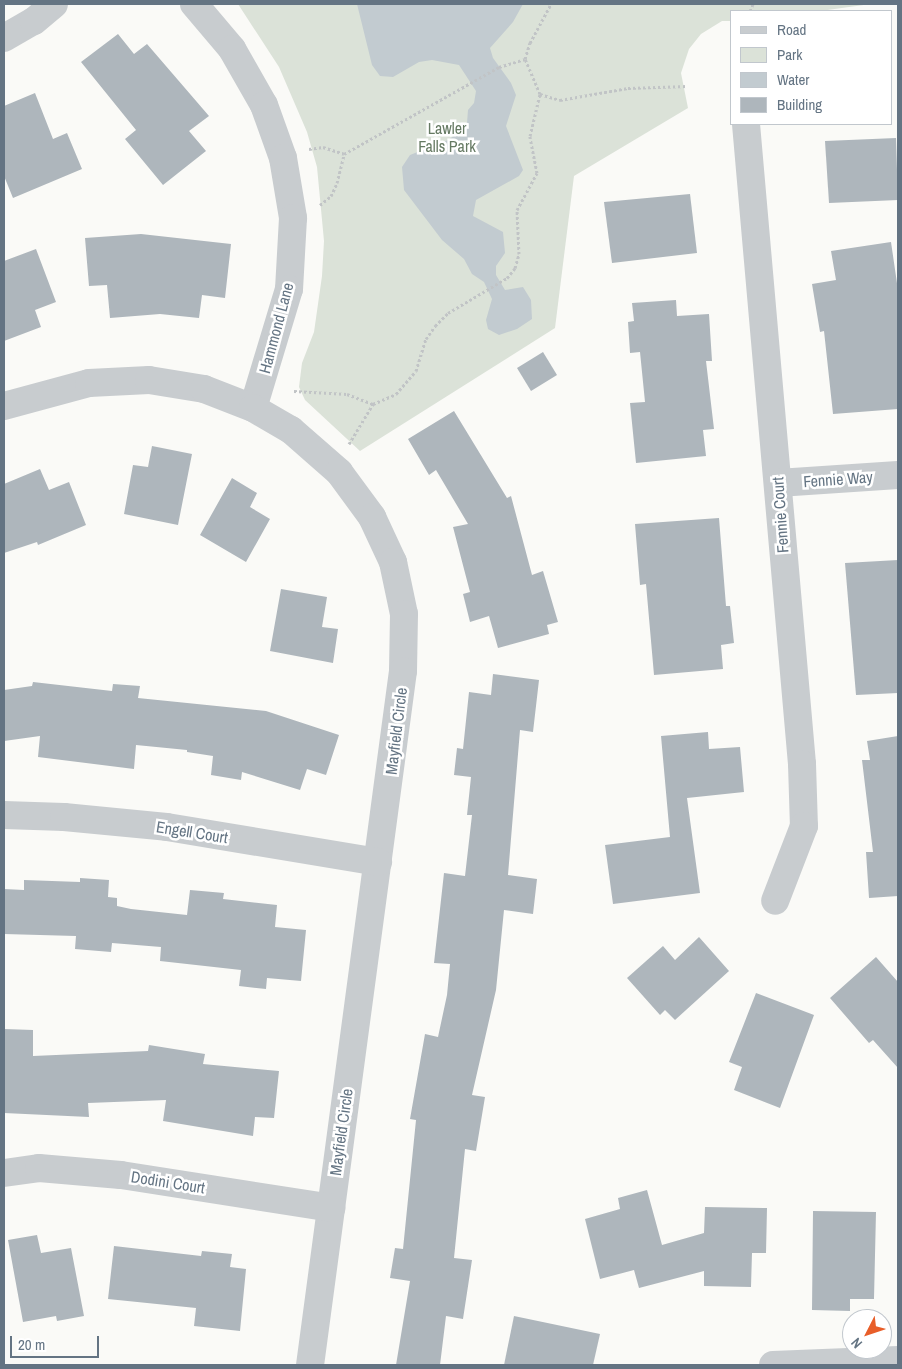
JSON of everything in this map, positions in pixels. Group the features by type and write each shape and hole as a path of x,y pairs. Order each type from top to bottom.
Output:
{"street":[{"path":"4,38 34,21 54,4"},
{"name":"Hammond Lane","path":"194,4 232,49 264,105 283,158 293,218 289,289 253,408"},
{"name":"Fennie Court","path":"746,125 778,483 804,826 775,901"},
{"name":"Mayfield Circle","path":"4,406 89,383 149,380 204,389 253,408 291,430 339,472 372,518 393,562 404,614 403,671 310,1365"},
{"name":"Fennie Way","path":"778,483 898,475"},
{"name":"Engell Court","path":"4,815 64,817 167,827 378,862"},
{"name":"Dodini Court","path":"4,1173 39,1168 121,1175 331,1208"},
{"path":"773,1365 898,1360"}],"path":[{"path":"348,447 373,404 396,394 407,385 435,326 448,313 501,282 515,268 519,254 517,210 538,173 530,136 540,94 525,59 530,43 551,4"},
{"path":"317,207 331,196 344,154 499,67 525,59"},
{"path":"540,94 560,100 628,88 687,86"},
{"path":"306,150 322,147 344,154"},
{"path":"294,391 347,394 373,404"}],"green space":[{"name":"Lawler Falls Park","path":"238,4 871,4 827,10 730,10 730,21 722,21 701,34 689,49 681,73 688,108 574,176 555,328 360,451 305,400 299,387 302,363 314,332 322,276 324,241 317,167 307,132 279,67"}],"water":[{"path":"357,4 523,4 513,22 490,48 493,58 511,83 516,95 506,126 523,170 519,176 476,200 473,216 503,232 505,253 496,266 496,275 505,290 523,287 531,300 532,319 517,329 499,335 488,329 486,320 492,299 484,282 472,274 464,259 442,240 404,190 402,167 410,155 448,140 461,131 467,123 468,110 474,103 476,91 459,65 432,60 419,62 393,77 380,76 372,65"}],"building":[{"path":"118,34 134,54 147,44 209,116 189,131 206,151 163,185 125,139 136,130 81,62"},
{"path":"35,93 53,139 67,133 82,169 13,198 4,176 4,106"},
{"path":"896,138 898,200 829,203 825,141"},
{"path":"690,194 697,253 612,263 604,202"},
{"path":"141,234 231,244 225,298 202,295 199,318 160,314 110,318 107,285 89,286 85,238"},
{"path":"891,242 898,290 898,409 833,414 824,331 820,332 812,284 836,280 831,251"},
{"path":"36,249 56,302 35,310 41,327 4,341 4,261"},
{"path":"676,300 677,316 709,314 712,361 706,361 714,429 703,430 706,456 636,463 630,403 645,402 640,352 630,353 628,322 634,321 632,303"},
{"path":"543,352 557,375 531,391 517,368"},
{"path":"454,411 507,498 511,496 532,575 543,571 558,622 547,625 549,634 498,648 489,616 470,622 463,594 470,592 453,527 468,524 436,470 429,475 408,439"},
{"path":"152,446 192,454 178,525 124,514 133,465 148,467"},
{"path":"40,469 49,490 69,482 86,525 38,545 37,542 4,553 4,484"},
{"path":"232,478 257,493 250,507 270,519 246,562 200,535"},
{"path":"719,518 726,606 730,606 734,643 721,645 723,669 654,675 646,584 640,585 635,524"},
{"path":"898,560 898,693 856,695 845,563"},
{"path":"281,589 327,597 322,627 338,629 333,663 270,651"},
{"path":"493,674 539,680 533,732 520,730 508,875 537,879 533,914 504,910 496,990 472,1095 485,1097 476,1151 465,1149 454,1258 472,1260 463,1319 446,1316 440,1365 396,1365 410,1281 390,1278 395,1248 403,1249 416,1120 410,1119 425,1034 438,1037 447,995 450,964 434,963 444,873 465,876 472,815 467,815 471,777 454,775 457,748 463,749 469,692 491,695"},
{"path":"33,682 112,691 113,684 140,686 138,698 266,711 339,735 326,775 307,769 300,790 242,772 241,780 211,775 213,756 187,752 187,750 136,745 134,769 38,757 40,736 4,741 4,690 32,686"},
{"path":"708,732 709,749 740,747 744,792 687,798 700,893 613,904 605,845 670,837 661,736"},
{"path":"898,736 898,896 869,898 866,852 873,852 862,760 870,760 867,741"},
{"path":"80,878 109,880 108,897 117,898 117,906 131,909 187,915 190,890 224,893 223,899 277,905 275,927 306,930 301,981 267,978 266,989 239,986 241,970 160,961 161,947 112,943 111,952 75,949 76,936 4,934 4,889 24,890 24,880 80,882"},
{"path":"699,937 729,971 675,1020 665,1010 660,1015 627,978 663,946 675,960"},
{"path":"876,957 898,982 898,1068 873,1040 869,1043 830,998"},
{"path":"756,993 814,1015 780,1108 734,1090 742,1067 729,1062"},
{"path":"4,1029 33,1030 33,1056 148,1051 149,1045 205,1054 203,1064 279,1071 274,1118 255,1117 253,1136 163,1121 166,1100 88,1103 89,1117 4,1113"},
{"path":"647,1190 662,1245 704,1233 705,1207 767,1208 766,1253 752,1253 751,1287 704,1286 704,1271 639,1288 634,1270 600,1279 585,1219 620,1209 618,1198"},
{"path":"813,1211 876,1212 874,1299 850,1299 850,1309 842,1309 842,1311 812,1310"},
{"path":"37,1235 41,1253 71,1248 84,1316 57,1321 56,1316 23,1322 8,1240"},
{"path":"114,1246 201,1256 202,1251 232,1254 230,1267 246,1269 240,1331 194,1326 196,1308 108,1299"},
{"path":"514,1316 600,1334 593,1365 504,1365"}]}
